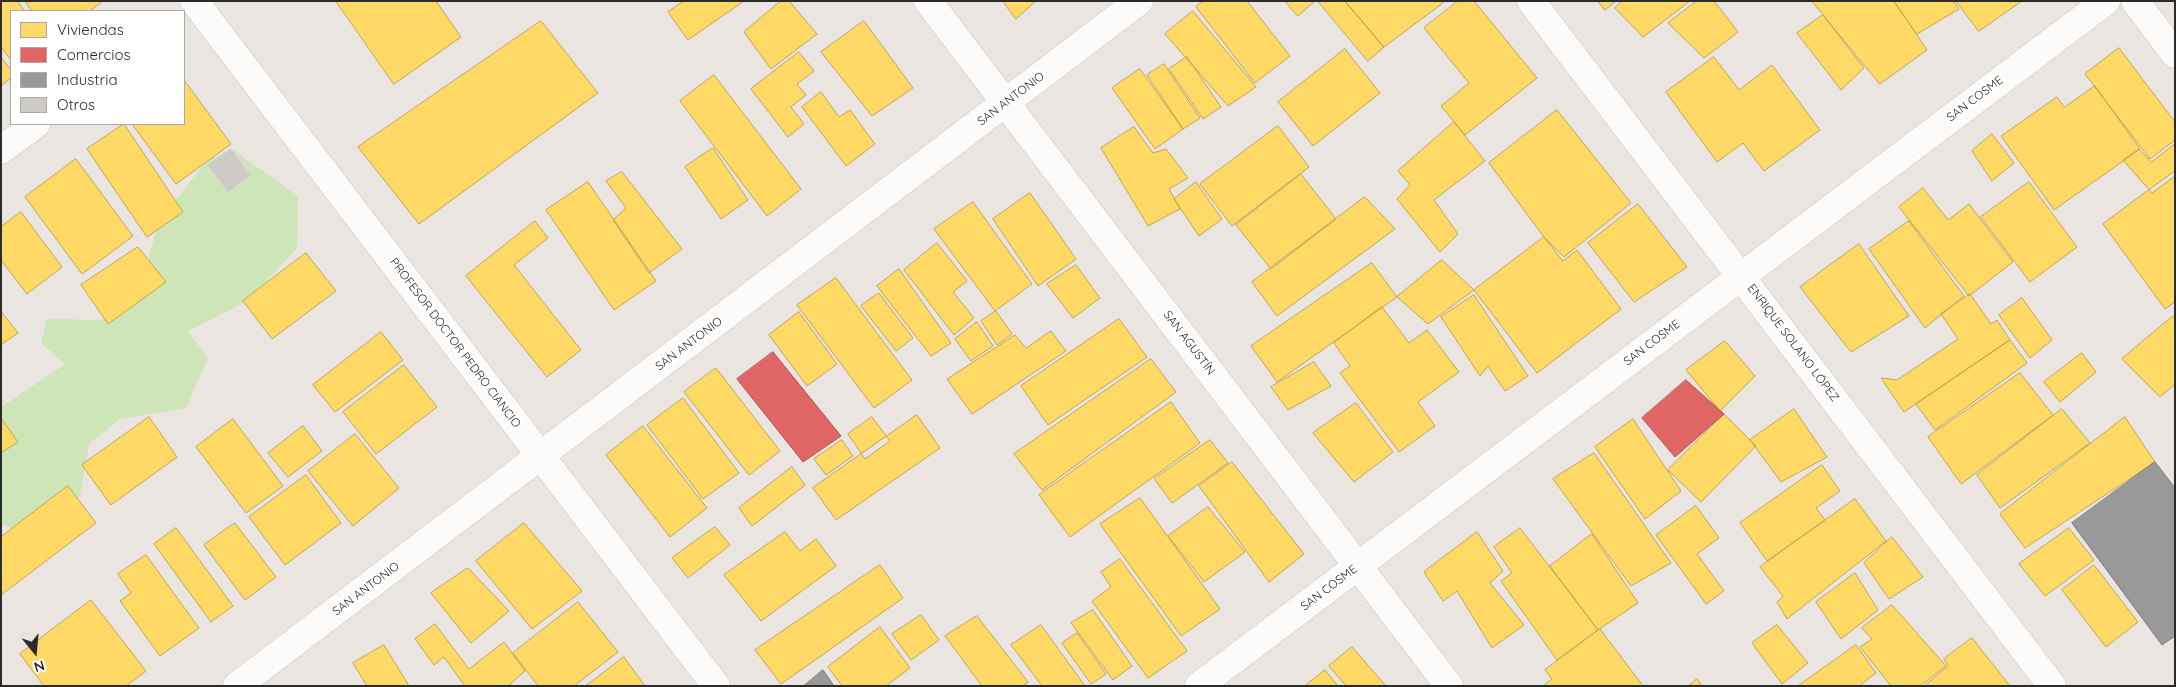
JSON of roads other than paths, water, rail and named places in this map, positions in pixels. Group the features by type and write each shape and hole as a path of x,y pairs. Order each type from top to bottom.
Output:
{"street":[{"name":"SAN AGUSTÍN","path":"928,1 1449,686"},
{"name":"SAN ANTONIO","path":"237,686 1139,1"},
{"name":"ENRIQUE SOLANO LÓPEZ","path":"1531,1 1742,275 2052,686"},
{"name":"SAN COSME","path":"1199,686 2106,1"},
{"path":"2135,1 2175,54"},
{"name":"PROFESOR DOCTOR PEDRO CIANCIO","path":"192,4 716,686"},
{"path":"1,150 35,125"}]}
